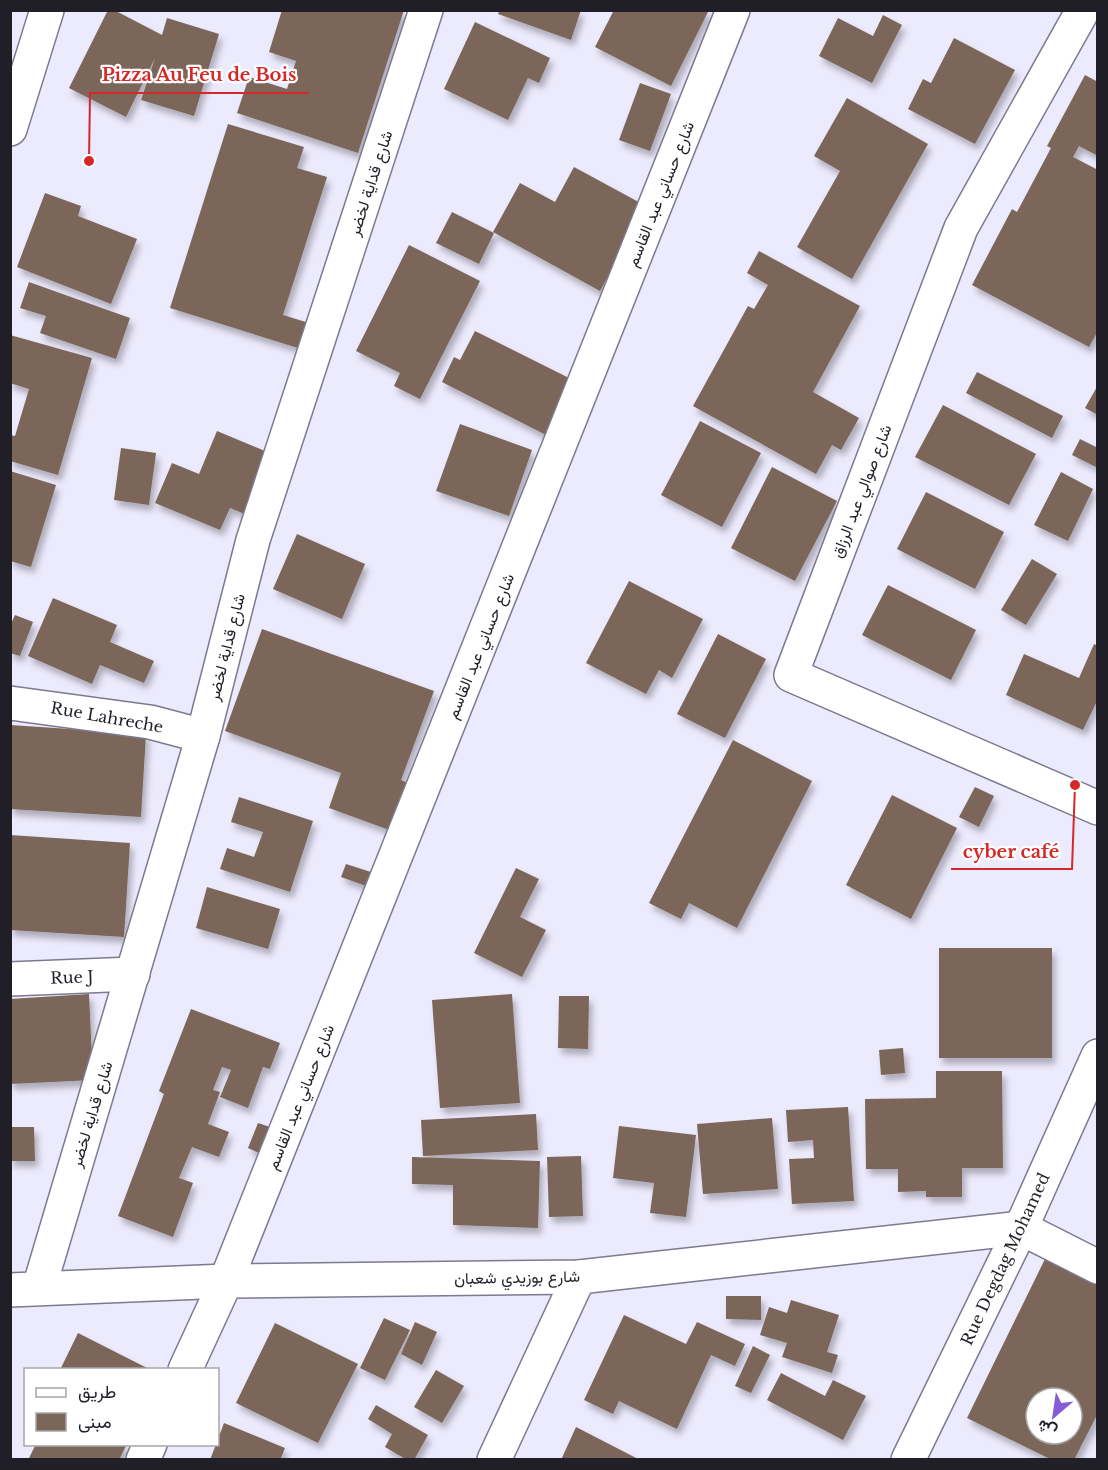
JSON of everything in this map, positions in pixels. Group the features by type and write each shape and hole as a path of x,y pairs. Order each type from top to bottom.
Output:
{"street":[{"path":"10,129 47,10"},
{"name":"شارع قداية لخضر","path":"25,1289 133,974 203,736 253,540 426,10"},
{"name":"شارع حساني عبد القاسم","path":"186,1368 226,1281 733,10"},
{"name":"شارع صوالي عبد الرزاق","path":"1083,10 961,228 791,675 1098,808"},
{"name":"Rue Lahreche","path":"10,703 150,722 203,736"},
{"name":"Rue J","path":"10,980 133,974"},
{"name":"Rue Degdag Mohamed","path":"908,1460 1021,1228 1098,1056"},
{"path":"1021,1228 1098,1267"},
{"name":"شارع بوزيدي شعبان","path":"25,1289 226,1281 579,1277 1021,1228"},
{"path":"494,1460 579,1277"},
{"path":"143,1460 149,1446"}],"building":[{"path":"108,10 114,10 162,35 167,18 219,34 194,116 141,100 155,58 126,117 69,88"},
{"path":"282,10 404,10 358,153 237,113 249,77 287,89 296,61 269,52"},
{"path":"500,10 581,10 571,40 498,14"},
{"path":"614,10 709,10 671,86 595,47"},
{"path":"883,15 902,25 872,83 819,56 838,18 873,36"},
{"path":"475,22 550,58 539,83 528,78 508,120 444,89"},
{"path":"954,38 1015,70 975,144 908,109 923,79 931,83"},
{"path":"1085,75 1098,82 1098,156 1079,146 1073,157 1098,170 1098,331 1089,347 972,285 1012,209 1017,212 1051,148 1047,146"},
{"path":"640,83 671,94 650,151 619,140"},
{"path":"847,98 928,144 852,279 797,247 840,171 814,156"},
{"path":"228,124 304,147 297,168 327,177 283,315 309,323 301,349 170,308"},
{"path":"574,167 646,206 600,291 493,232 520,183 555,202"},
{"path":"45,193 81,206 78,216 137,239 111,304 17,267"},
{"path":"452,212 494,233 479,264 436,243"},
{"path":"409,245 480,281 420,399 394,386 400,373 356,351"},
{"path":"759,251 860,306 813,392 859,418 841,450 832,445 816,474 693,406 748,306 754,309 768,285 747,273"},
{"path":"29,282 130,318 116,359 40,333 46,316 20,308"},
{"path":"475,331 575,381 548,436 442,382 454,357 460,360"},
{"path":"10,335 92,358 58,475 10,461 10,435 15,436 29,389 10,383"},
{"path":"977,372 1063,416 1052,438 966,393"},
{"path":"1098,385 1098,415 1085,408"},
{"path":"943,405 1036,454 1009,505 915,457"},
{"path":"700,421 761,453 722,527 661,495"},
{"path":"460,424 532,450 509,516 436,491"},
{"path":"217,431 272,454 247,515 230,508 220,530 155,503 172,463 199,474"},
{"path":"1080,439 1098,448 1098,468 1072,455"},
{"path":"121,448 156,453 149,505 114,500"},
{"path":"772,467 837,501 795,581 731,548"},
{"path":"10,471 56,485 31,567 10,561"},
{"path":"1061,472 1093,489 1068,541 1034,525"},
{"path":"926,492 1004,532 975,589 897,549"},
{"path":"297,534 365,564 342,619 273,589"},
{"path":"1032,559 1057,574 1026,625 1001,610"},
{"path":"629,581 703,619 672,678 659,670 646,694 586,663"},
{"path":"888,585 976,630 951,680 862,635"},
{"path":"53,598 117,625 110,642 154,661 144,683 100,665 92,684 28,656"},
{"path":"15,615 33,622 20,656 10,653 10,626"},
{"path":"262,629 434,691 401,780 410,784 392,831 329,808 341,773 225,731"},
{"path":"718,634 766,659 725,738 677,714"},
{"path":"1094,644 1098,646 1098,699 1083,730 1006,695 1024,654 1079,678"},
{"path":"10,725 146,734 141,817 10,809"},
{"path":"733,740 812,781 737,928 689,903 681,919 649,903"},
{"path":"975,787 994,796 979,827 959,817"},
{"path":"892,795 957,828 911,919 846,885"},
{"path":"239,797 313,821 290,892 220,869 227,848 254,857 263,832 231,822"},
{"path":"10,835 130,843 124,937 10,930"},
{"path":"346,864 374,873 369,887 341,877"},
{"path":"516,868 539,879 520,917 546,930 522,977 474,953"},
{"path":"207,887 280,909 268,949 196,928"},
{"path":"939,948 1052,948 1052,1058 939,1058"},
{"path":"89,994 93,1080 10,1084 10,999"},
{"path":"512,994 520,1103 440,1108 432,1000"},
{"path":"559,996 589,996 588,1049 558,1048"},
{"path":"191,1009 280,1043 270,1069 263,1067 248,1108 220,1097 231,1070 222,1067 213,1090 220,1092 208,1124 229,1132 219,1157 192,1147 179,1178 193,1183 173,1237 118,1216 164,1094 159,1091"},
{"path":"903,1048 905,1073 881,1075 879,1050"},
{"path":"936,1071 1002,1071 1003,1168 962,1168 962,1197 926,1197 926,1191 898,1192 898,1169 866,1169 865,1099 936,1098"},
{"path":"848,1107 854,1201 792,1204 789,1159 814,1158 813,1140 788,1142 786,1110"},
{"path":"536,1114 538,1150 423,1156 421,1120"},
{"path":"772,1118 778,1189 703,1194 697,1124"},
{"path":"258,1123 279,1130 268,1157 248,1148"},
{"path":"619,1126 696,1135 686,1217 650,1213 654,1183 613,1178"},
{"path":"10,1127 34,1127 35,1161 10,1161"},
{"path":"581,1156 583,1216 549,1217 547,1157"},
{"path":"412,1157 540,1161 538,1228 453,1225 453,1185 412,1184"},
{"path":"1045,1259 1098,1285 1098,1413 1084,1440 1084,1386 1024,1386 1024,1446 1081,1446 1074,1460 1052,1460 967,1418"},
{"path":"726,1296 761,1296 761,1320 726,1319"},
{"path":"791,1300 839,1315 827,1352 838,1355 832,1373 782,1357 787,1343 760,1335 769,1307 787,1313"},
{"path":"624,1315 686,1344 697,1322 745,1344 735,1366 711,1355 677,1429 619,1401 613,1414 584,1400"},
{"path":"384,1318 410,1330 385,1380 360,1368"},
{"path":"415,1322 437,1332 422,1365 401,1354"},
{"path":"275,1323 358,1364 318,1443 236,1403"},
{"path":"78,1333 147,1368 61,1368"},
{"path":"753,1346 770,1355 751,1393 735,1386"},
{"path":"436,1370 464,1386 442,1423 414,1407"},
{"path":"781,1373 825,1396 833,1380 866,1396 843,1440 767,1400"},
{"path":"376,1405 428,1435 414,1460 407,1460 385,1447 392,1434 368,1419"},
{"path":"224,1423 285,1448 280,1460 210,1460 215,1446 219,1446 219,1436"},
{"path":"576,1427 640,1460 561,1460"},
{"path":"35,1446 126,1446 119,1460 33,1460 29,1458"}],"place":[{"name":"Pizza Au Feu de Bois","path":"89,161"},
{"name":"cyber café","path":"1075,785"}]}
